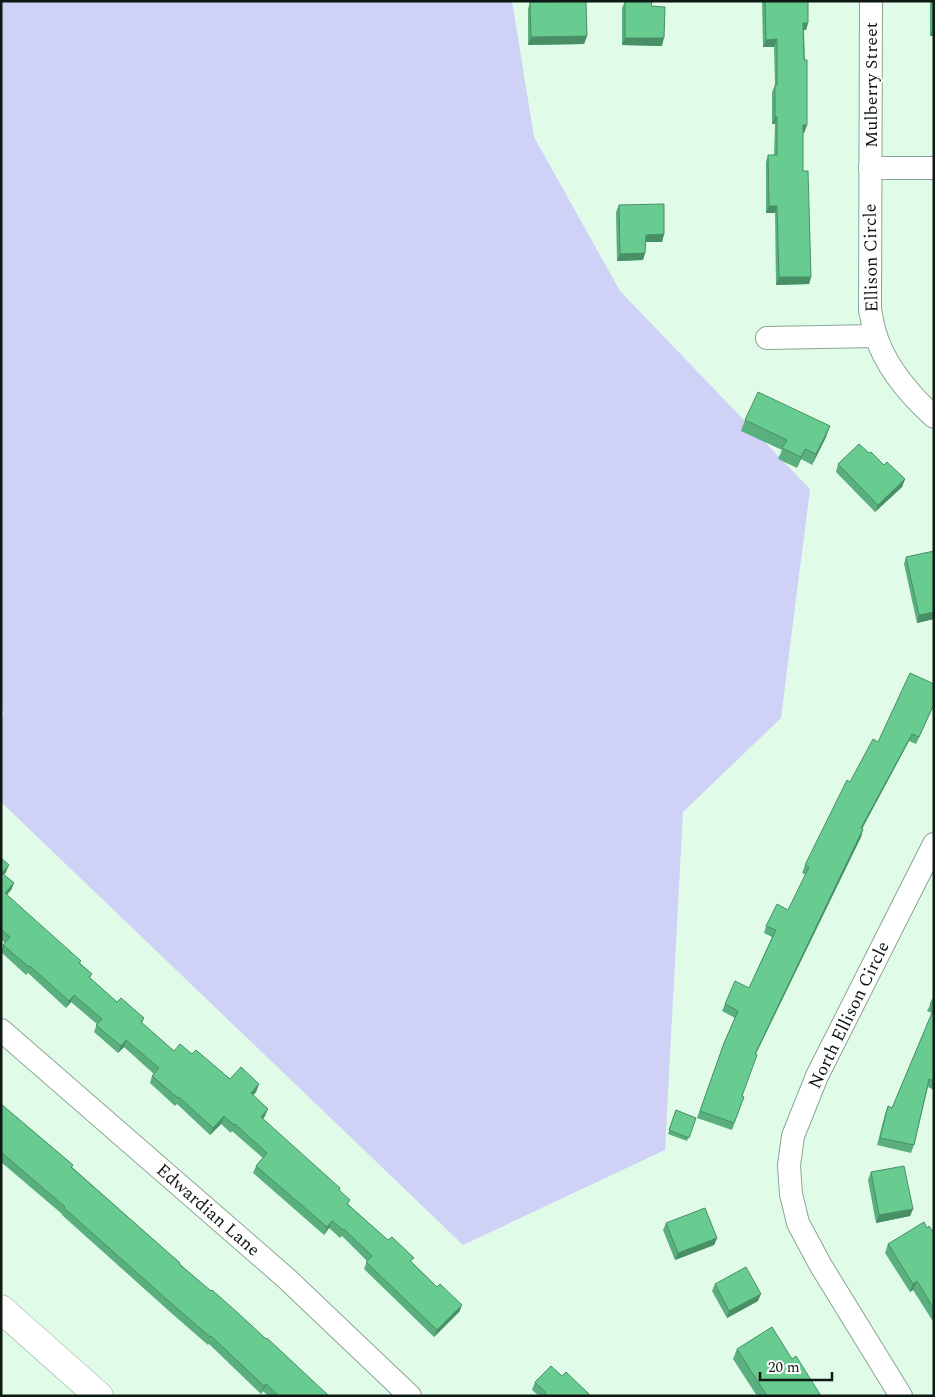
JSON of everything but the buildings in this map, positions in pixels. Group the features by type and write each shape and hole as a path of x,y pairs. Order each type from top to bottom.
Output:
{"main road":[{"path":"1,1309 99,1396"}],"street":[{"name":"Mulberry Street","path":"870,168 871,1"},
{"path":"870,168 934,168"},
{"name":"Ellison Circle","path":"870,168 870,310 876,336 886,361 900,380 934,417"},
{"path":"767,338 876,336"},
{"name":"North Ellison Circle","path":"901,1396 820,1266 798,1223 791,1194 789,1165 793,1136 817,1076 934,844"},
{"name":"Edwardian Lane","path":"1,1030 286,1278 410,1396"}],"shaded area":[{"path":"1,1 512,1 534,137 620,291 810,489 781,718 683,812 665,1150 463,1245 1,802 1,719 4,713 1,710"}]}
